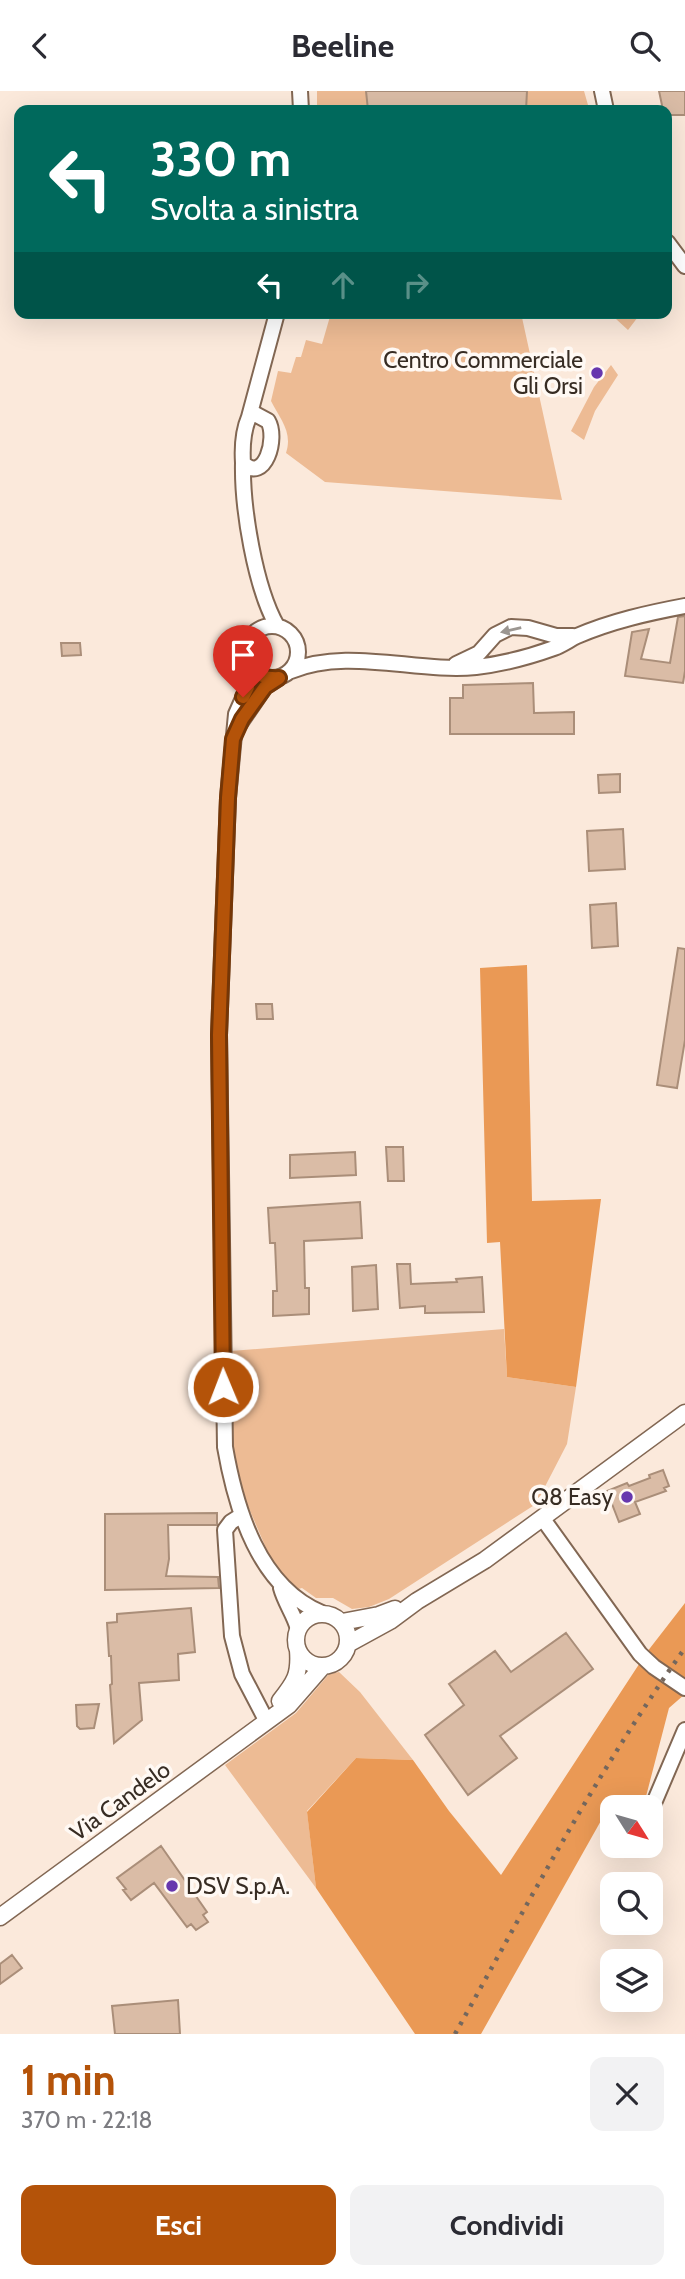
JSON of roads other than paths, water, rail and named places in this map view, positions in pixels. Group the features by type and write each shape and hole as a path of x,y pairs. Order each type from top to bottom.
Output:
{"street":[{"path":"672,248 685,265"},
{"path":"275,319 244,438 243,490 261,591 277,626"},
{"path":"246,506 253,474 268,458 273,437 261,403 264,362"},
{"path":"249,417 255,414 268,421"},
{"path":"243,463 247,467 260,466"},
{"path":"261,591 258,620 246,649 248,687 236,714 228,798 219,1035 225,1447 229,1472 242,1515 262,1558 281,1587 292,1597 322,1613 330,1614 346,1628 348,1644 342,1657 336,1662 323,1666 308,1661 299,1650 296,1643 296,1619 285,1602 281,1587"},
{"path":"248,663 257,674 271,679 317,663 341,661 475,667 556,647 578,636 638,615 685,606"},
{"path":"233,739 242,719 265,687 285,674 298,658 297,644 290,632 277,626 263,628 252,636"},
{"path":"450,667 469,660 495,635 511,628 528,628 556,636 578,636"},
{"path":"297,644 319,655 341,661"},
{"path":"348,1644 390,1621 417,1601 485,1560 685,1413"},
{"path":"242,1515 225,1523 232,1636 242,1674 266,1720"},
{"path":"543,1519 640,1654 685,1688"},
{"path":"342,1622 379,1615 417,1601"},
{"path":"298,1629 308,1618 322,1613"},
{"name":"Via Candelo","path":"266,1720 295,1682 299,1668 299,1650"},
{"name":"Via Candelo","path":"0,1917 289,1705 323,1666"},
{"path":"658,1795 685,1730"}],"railway":[{"path":"455,2034 593,1789 685,1648"}],"place":[{"name":"Centro Commerciale Gli Orsi","path":"597,373"},
{"name":"Q8 Easy","path":"627,1497"},
{"name":"DSV S.p.A.","path":"172,1886"}]}
